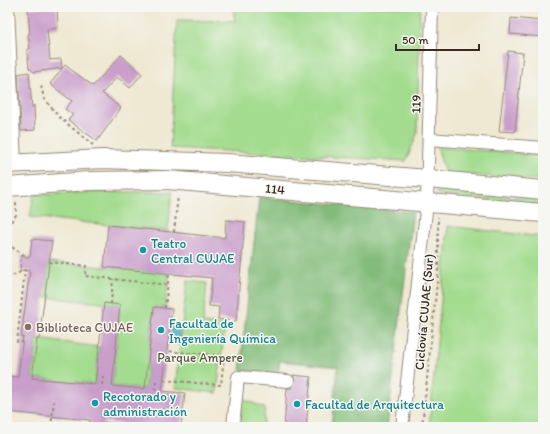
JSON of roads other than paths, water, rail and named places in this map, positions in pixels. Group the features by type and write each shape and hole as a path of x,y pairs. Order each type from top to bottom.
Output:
{"highway":[{"name":"114","path":"11,164 103,159 172,160 428,179 543,190"},
{"name":"114","path":"12,192 89,181 179,181 543,213"}],"street":[{"path":"8,7 11,164"},
{"name":"119","path":"402,427 427,202 432,7"},
{"path":"429,139 543,148"},
{"path":"234,427 238,377 288,381"}],"water":[{"path":"172,326 180,327 179,344 170,343"}],"place":[{"name":"Teatro Central CUJAE","path":"143,250"},
{"name":"Biblioteca CUJAE","path":"28,327"},
{"name":"Facultad de Ingeniería Química","path":"161,330"},
{"name":"Recotorado y administración","path":"95,403"},
{"name":"Facultad de Arquitectura","path":"297,404"}],"park label":[{"name":"Parque Ampere","path":"200,357"}]}
